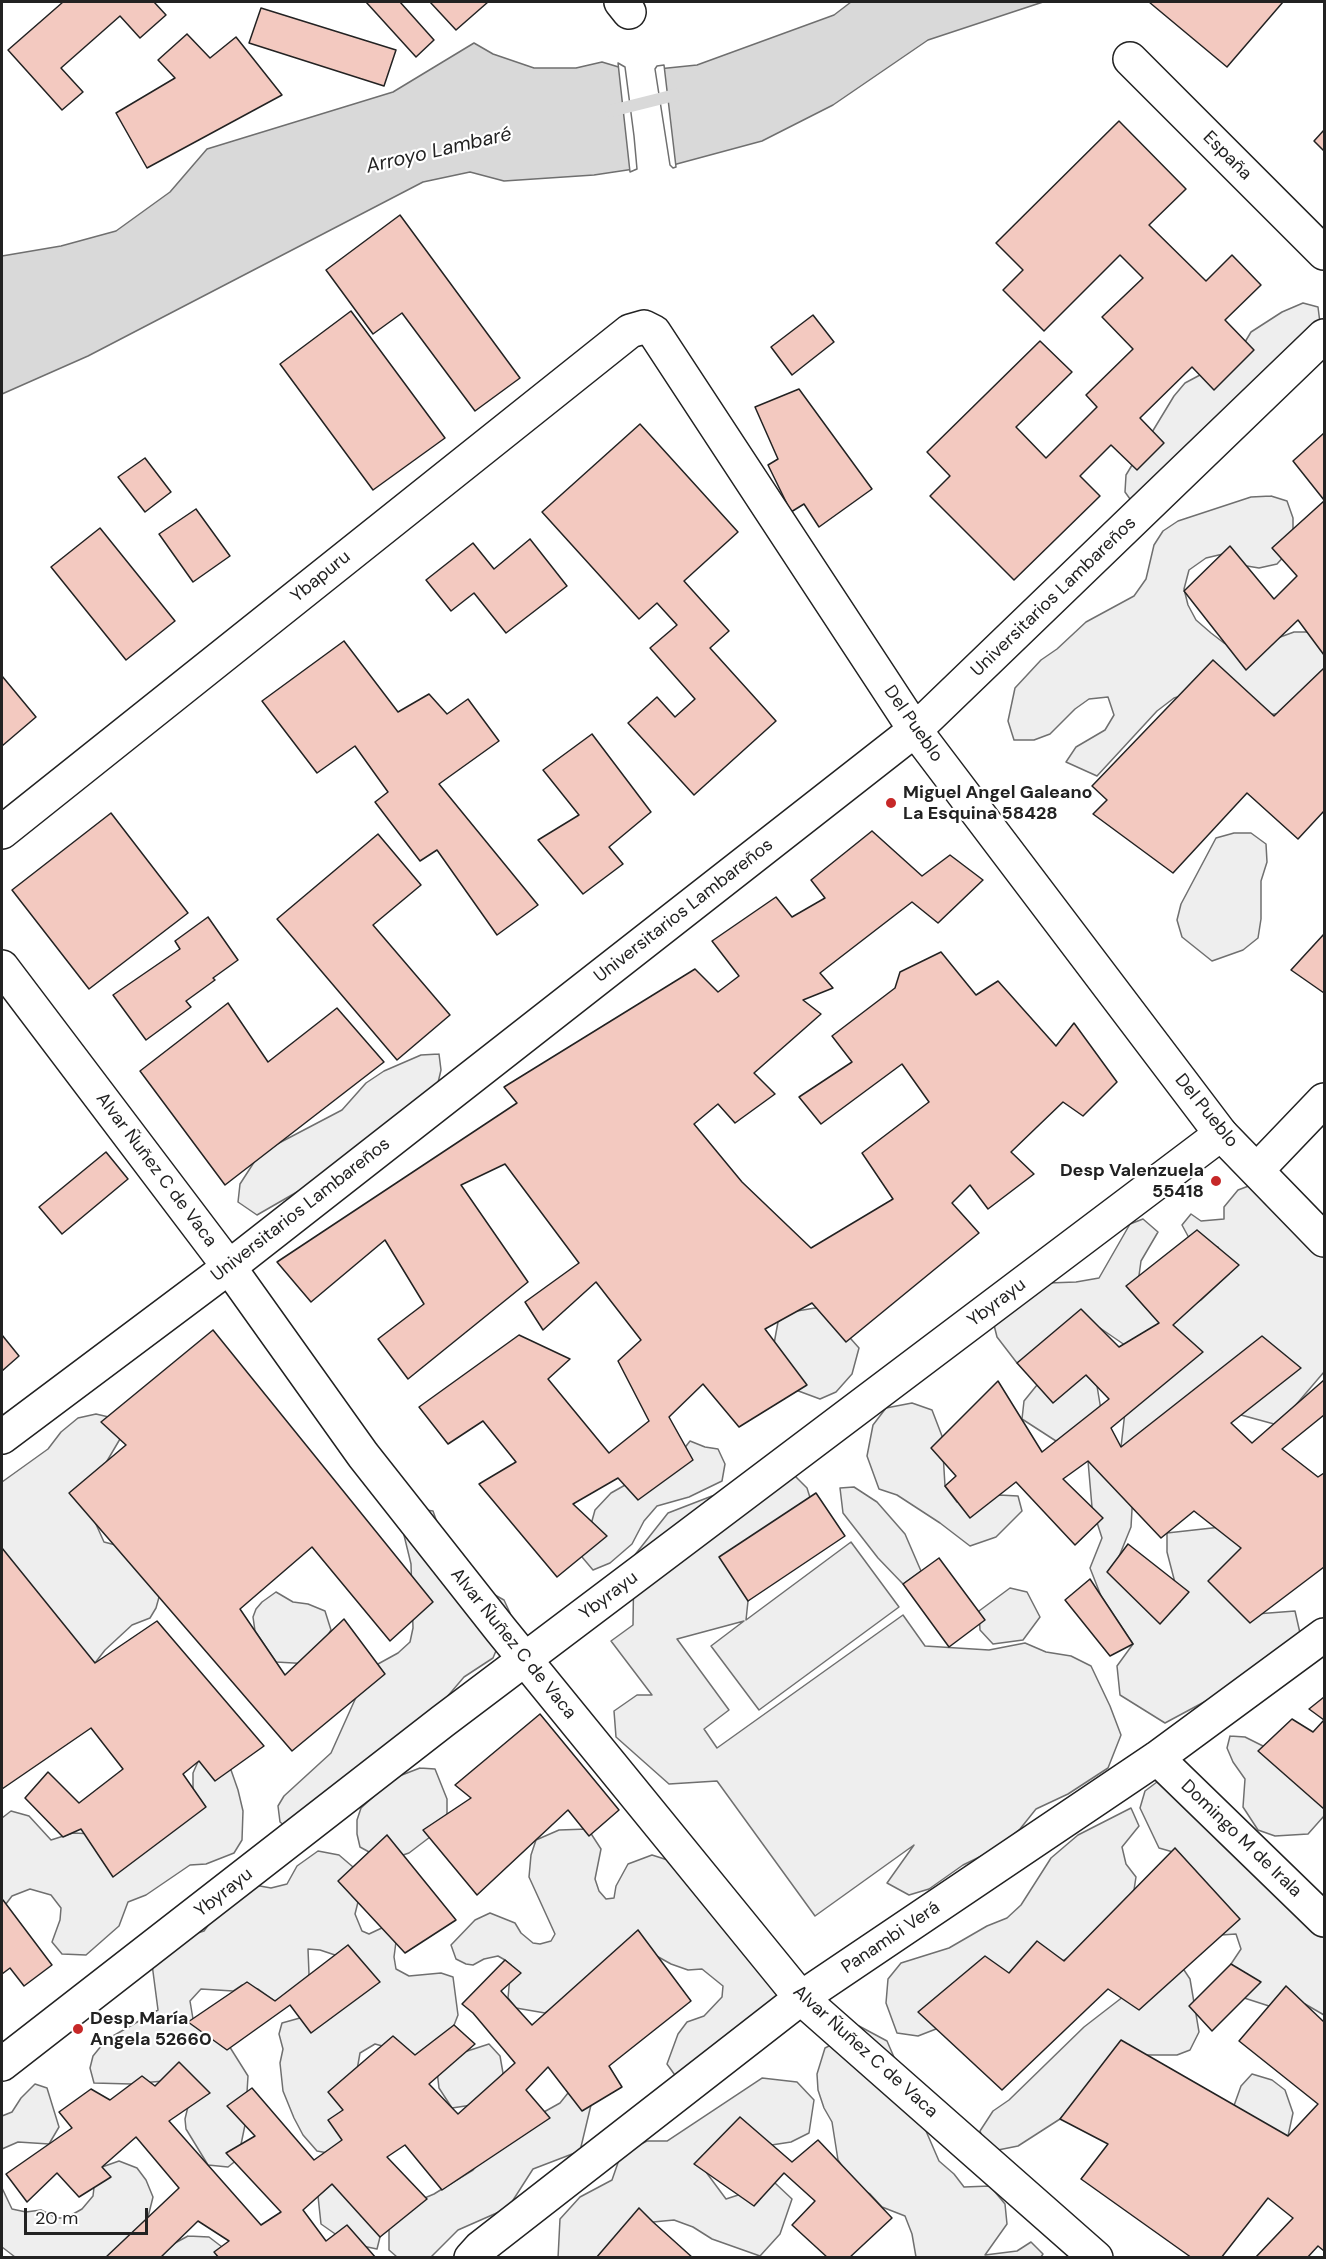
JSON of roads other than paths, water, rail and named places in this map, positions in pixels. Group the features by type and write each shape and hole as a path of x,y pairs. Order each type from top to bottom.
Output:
{"street":[{"name":"España","path":"1130,58 1324,253"},
{"name":"Del Pueblo","path":"644,327 654,332 915,730 1221,1134 1324,1240"},
{"name":"Ybapuru","path":"2,832 630,331 644,327"},
{"name":"Universitarios Lambareños","path":"2,1437 229,1267 915,730 1324,336"},
{"name":"Alvar Ñuñez C de Vaca","path":"2,967 229,1267 363,1455 525,1659 801,1998 1096,2258"},
{"path":"1257,1170 1324,1100"},
{"name":"Ybyrayu","path":"2,2064 525,1659 1221,1134"},
{"name":"Panambi Verá","path":"481,2254 801,1998 1157,1758 1324,1635"},
{"name":"Domingo M de Irala","path":"1157,1758 1324,1920"}],"water":[{"path":"851,2 1043,2 928,40 833,105 762,141 673,165 658,69 697,65 834,15"},
{"path":"474,43 493,54 534,68 576,68 602,62 622,68 634,169 594,175 504,181 470,172 423,182 88,356 2,394 2,256 61,246 116,231 170,192 207,149 393,92"}],"waterway":[{"name":"Arroyo Lambaré","path":"611,111 679,94"}],"place":[{"name":"Miguel Angel Galeano La Esquina 58428","path":"891,803"},
{"name":"Desp Valenzuela 55418","path":"1216,1181"},
{"name":"Desp María Angela 52660","path":"78,2029"}]}
